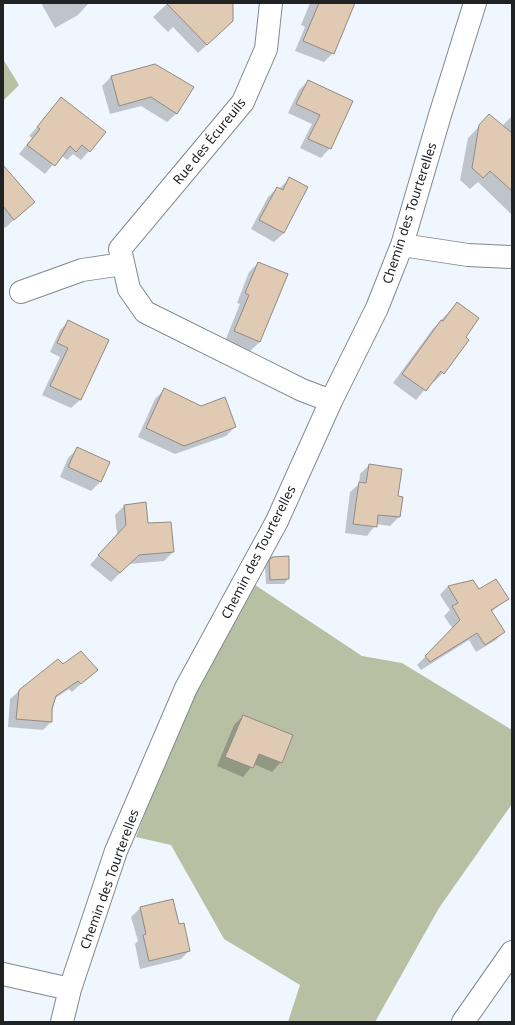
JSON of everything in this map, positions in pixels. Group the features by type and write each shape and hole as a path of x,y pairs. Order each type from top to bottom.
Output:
{"street":[{"name":"Rue des Écureuils","path":"271,3 266,49 243,102 120,249 129,289 145,312 302,390 331,401"},
{"name":"Chemin des Tourterelles","path":"62,1022 70,988 116,851 186,688 277,522 331,401 378,308 402,245 475,3"},
{"path":"402,245 468,256 512,257"},
{"path":"21,292 82,270 123,264"},
{"path":"463,1022 512,952"},
{"path":"3,974 70,988"}],"green space":[{"path":"3,59 19,85 3,101"},
{"path":"252,583 362,656 402,663 512,730 512,804 439,908 375,1022 288,1022 300,985 224,939 171,845 136,837 192,690"}],"building":[{"path":"166,3 233,3 233,21 207,45"},
{"path":"319,3 355,3 334,54 303,41"},
{"path":"155,64 194,87 177,114 151,97 119,106 111,76"},
{"path":"308,80 353,101 331,149 308,139 320,115 296,104"},
{"path":"61,97 106,132 90,152 82,145 76,152 70,146 55,166 27,145 40,129 37,127"},
{"path":"489,114 512,133 512,191 490,171 483,178 472,168 479,125"},
{"path":"3,165 35,202 14,220 3,206"},
{"path":"289,177 308,187 284,233 259,220 277,187 283,190"},
{"path":"258,262 288,274 260,342 234,331 249,295 245,293"},
{"path":"457,302 479,318 466,337 469,340 444,374 441,371 426,391 402,374 441,320 443,321"},
{"path":"68,320 109,340 81,400 50,386 68,348 57,343"},
{"path":"164,388 201,406 225,397 236,427 184,446 146,428"},
{"path":"77,447 110,462 101,482 68,467"},
{"path":"369,464 402,469 398,496 403,497 400,517 378,515 377,527 353,524 359,482 366,483"},
{"path":"146,502 148,523 171,522 174,552 139,555 120,573 98,555 126,525 124,505"},
{"path":"289,556 289,579 270,580 269,561 272,557"},
{"path":"496,579 509,599 491,610 505,632 485,645 477,633 430,662 425,656 460,620 452,606 458,603 448,586 473,580 479,589"},
{"path":"81,651 98,670 81,684 78,681 56,696 52,709 52,722 16,719 19,690 58,659 63,664"},
{"path":"243,715 293,735 282,763 259,754 253,768 225,757"},
{"path":"173,899 179,924 184,923 190,951 149,961 143,935 146,934 140,907"}]}
